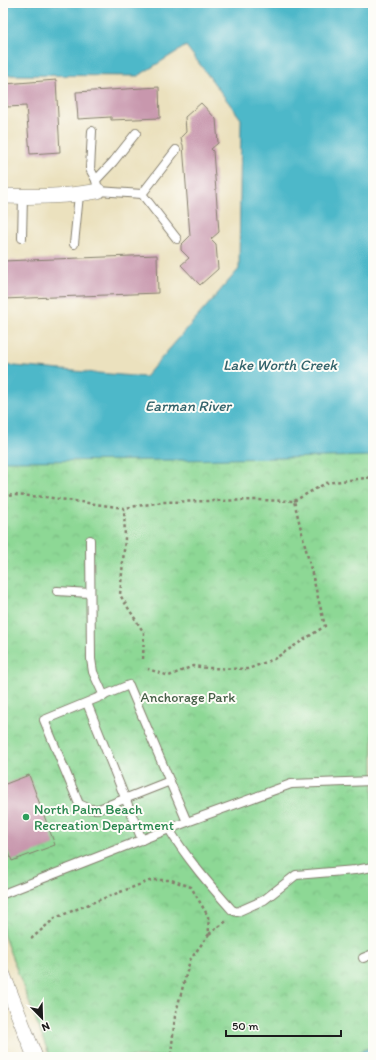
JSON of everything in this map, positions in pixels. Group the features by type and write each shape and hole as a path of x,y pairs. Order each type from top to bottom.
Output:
{"street":[{"path":"3,196 79,194 97,185"},
{"path":"3,975 6,990 35,1057"}],"lane":[{"path":"92,131 90,169 97,185"},
{"path":"97,185 136,133"},
{"path":"142,194 176,150"},
{"path":"97,185 142,194 176,239"},
{"path":"74,244 79,194"},
{"path":"22,238 23,196"},
{"path":"90,540 90,593 93,672 104,696"},
{"path":"57,591 90,593"},
{"path":"170,781 99,809 90,809 80,804 44,720 129,685 170,781 187,822"},
{"path":"87,703 142,840"},
{"path":"3,894 187,822 291,784 373,781"},
{"path":"169,829 205,880 232,910 237,912 264,900 296,876 311,873 355,870 373,866"},
{"path":"363,958 373,954"}],"path":[{"path":"3,497 13,495 45,497 124,508 163,502 257,500 294,501 326,483 373,478"},
{"path":"148,669 169,676 193,666 207,668 248,669 274,659 325,626 294,501"},
{"path":"124,508 125,539 120,594 144,633 143,659"},
{"path":"31,939 55,918 152,880 171,880 191,887 208,916 209,934"},
{"path":"173,1057 175,1016 190,960 209,934 237,912"}],"green space":[{"name":"Anchorage Park","path":"373,454 373,1047 344,1057 50,1057 3,934 3,460"}],"water":[{"name":"Lake Worth Creek","path":"3,3 373,3 373,456 182,460 3,461 3,365 145,377 239,269 241,119 186,46 138,76 3,75"},
{"path":"373,1047 373,1057 344,1057"}],"building":[{"path":"56,80 60,152 30,154 26,106 7,107 5,84"},
{"path":"159,87 160,118 111,120 111,117 78,119 76,92"},
{"path":"201,103 216,119 218,143 211,149 213,151 219,232 211,239 216,244 218,269 200,285 181,265 189,258 181,250 181,245 190,236 183,145 181,137 186,132 185,117"},
{"path":"157,255 158,293 3,299 3,261"},
{"path":"29,775 55,845 12,861 3,838 3,785"}],"place":[{"name":"North Palm Beach Recreation Department","path":"26,817"}],"water label":[{"name":"Earman River","path":"188,406"}]}
